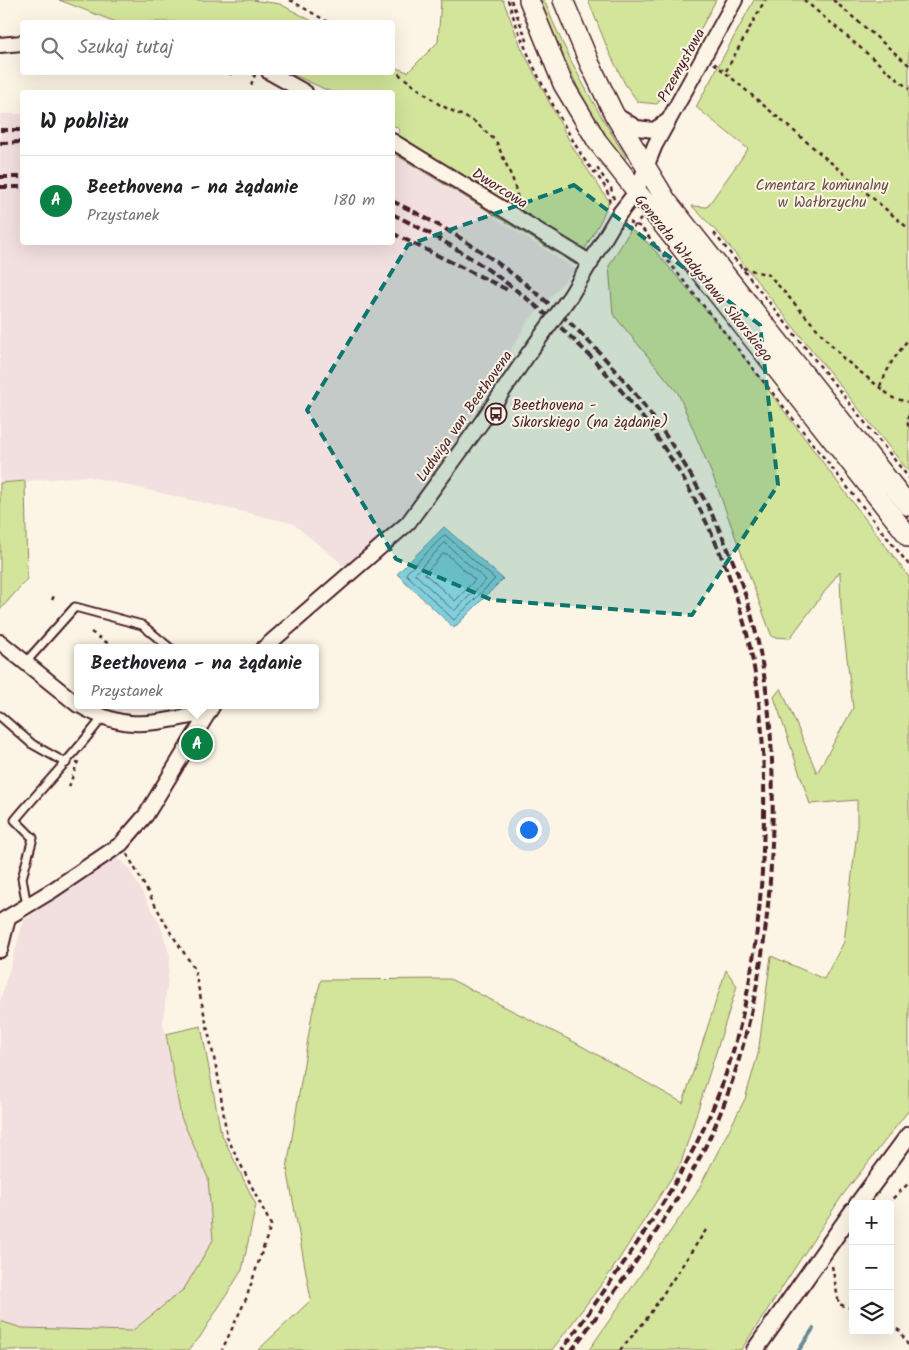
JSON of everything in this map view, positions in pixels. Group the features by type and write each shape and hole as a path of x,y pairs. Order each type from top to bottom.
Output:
{"main road":[{"name":"Generała Władysława Sikorskiego","path":"529,0 563,84 597,141 909,537"},
{"name":"Generała Władysława Sikorskiego","path":"563,0 614,114 670,205 909,506"}],"street":[{"name":"Przemysłowa","path":"645,165 735,0"},
{"path":"0,45 20,43"},
{"path":"274,75 301,90"},
{"name":"Przemysłowa","path":"614,114 637,128 654,130 670,120"},
{"name":"Dworcowa","path":"395,143 591,263"},
{"name":"Ludwiga van Beethovena","path":"269,644 408,523 481,423 570,295 601,245 616,228 636,192 645,165"},
{"path":"0,642 74,701"},
{"path":"86,709 102,718 141,725 210,709"},
{"path":"0,950 4,920 121,844 146,815 210,709"},
{"path":"861,1200 909,1135"},
{"path":"755,1350 849,1217"}],"lane":[{"path":"26,663 75,607 142,625 165,644"},
{"path":"0,716 32,744 66,763"},
{"path":"27,906 22,878 33,838 15,820 50,777 76,753 102,718"}],"path":[{"path":"290,0 325,20"},
{"path":"726,71 766,0"},
{"path":"804,0 909,89"},
{"path":"832,0 909,65"},
{"path":"713,62 726,71 909,229"},
{"path":"395,71 440,105 474,122 496,141 513,180 523,222"},
{"path":"251,85 255,75"},
{"path":"616,228 631,229 644,216"},
{"path":"626,220 642,228 909,565"},
{"path":"742,268 769,274 844,360 893,398 909,402"},
{"path":"880,387 880,381 909,338"},
{"path":"909,415 907,420 909,429"},
{"path":"52,600 54,596"},
{"path":"91,632 108,644"},
{"path":"69,787 79,764 76,753"},
{"path":"121,844 169,930 194,968 218,1076 227,1137 272,1225 246,1299 222,1350"},
{"path":"891,1200 909,1183"},
{"path":"620,1350 645,1321 706,1230"},
{"path":"828,1248 839,1304 849,1308"},
{"path":"894,1327 900,1331 909,1347"}],"highlighted area":[{"path":"574,185 760,325 778,485 692,615 492,600 396,559 307,410 408,245"}],"shaded area":[{"path":"0,114 20,114 20,245 395,245 395,154 576,269 528,321 433,483 372,550 346,567 292,523 87,476 0,483"},
{"path":"116,857 128,867 160,924 170,956 163,1024 181,1117 208,1178 213,1240 184,1289 132,1331 22,1328 0,1321 0,1001 24,920"}],"green space":[{"path":"59,0 252,0 280,4 310,20 111,20"},
{"path":"441,0 503,0 522,49 573,148 609,201 601,220 576,265 395,154 395,139 400,130 395,126 395,90 327,90 294,75 395,75 395,68 408,72 438,42"},
{"path":"538,0 544,0 581,80 626,157 624,160 621,160 583,99"},
{"path":"588,0 716,0 671,85 657,104 638,102 625,84 609,52"},
{"name":"Cmentarz komunalny w Wałbrzychu","path":"754,0 909,0 909,472 721,236 692,206 707,207 748,149 696,107"},
{"path":"631,229 651,246 727,335 909,577 909,1110 842,1196 741,1350 589,1350 696,1194 745,1099 758,1054 771,956 824,979 844,942 857,832 857,800 810,804 774,697 781,688 817,773 853,708 841,608 840,571 790,638 772,637 716,484 678,393 613,314 609,266"},
{"path":"25,481 27,579 0,610 0,483"},
{"path":"726,970 737,986 681,1163 610,1273 552,1350 258,1350 311,1300 287,1168 312,1014 321,980 450,979 578,1044 683,1103"},
{"path":"201,1026 221,1133 256,1205 242,1270 200,1337 189,1350 0,1350 0,1321 22,1328 132,1331 184,1289 213,1240 208,1178 181,1117 166,1034"}],"water":[{"path":"444,527 503,579 454,628 397,574"}],"waterway":[{"path":"799,1350 813,1329"}],"railway":[{"path":"0,130 20,130"},
{"path":"0,143 20,142"},
{"path":"0,177 20,177"},
{"path":"0,187 20,187"},
{"path":"395,203 449,231 503,267 553,307 599,352 641,401 678,454 710,510 736,569 756,635 763,669 771,739 772,843 764,939 746,1034 727,1096 697,1164 638,1259 572,1350"},
{"path":"395,216 454,248 513,287 566,333 615,383 658,438 694,498 724,562 746,630 757,684 764,767 761,881 751,973 738,1034 719,1093 687,1161 648,1226 562,1350"},
{"path":"395,234 510,291"}],"place":[{"name":"Beethovena - Sikorskiego (na żądanie)","path":"496,414"},
{"name":"Beethovena - na żądanie","path":"197,744"}]}
